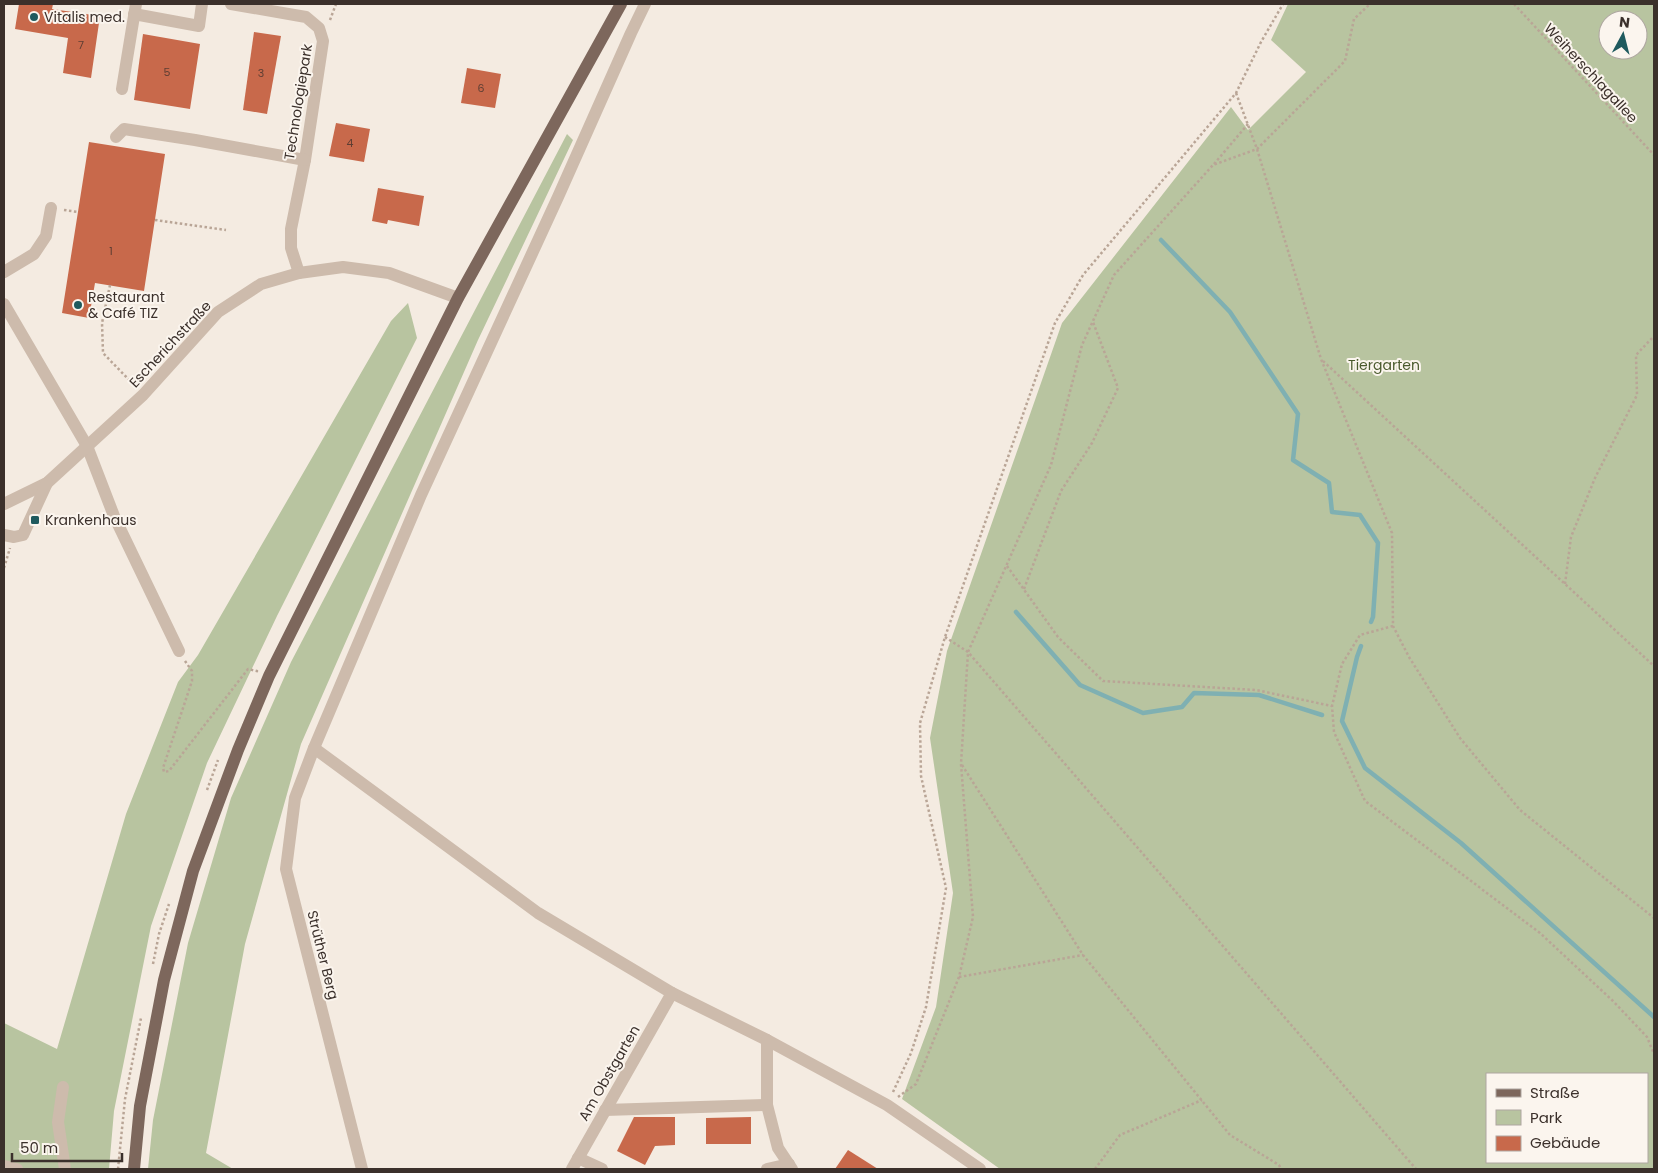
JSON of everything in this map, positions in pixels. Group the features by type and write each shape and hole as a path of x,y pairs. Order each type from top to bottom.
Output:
{"main road":[{"path":"134,1169 140,1106 164,980 193,871 238,750 269,676 458,298 620,4"}],"street":[{"path":"122,89 135,9 199,26 202,4"},
{"name":"Technologiepark","path":"231,4 306,17 319,28 323,41 305,160 291,229 292,248 299,273"},
{"name":"Strüther Berg","path":"362,1169 286,869 295,798 314,748 422,495 645,4"},
{"path":"116,137 124,129 305,160"},
{"path":"4,272 34,254 46,236 51,208"},
{"name":"Escherichstraße","path":"4,504 47,484 143,395 218,312 261,284 299,273 344,267 389,273 458,298"},
{"path":"4,304 87,446 114,516 179,651"},
{"path":"9,536 23,535 47,484"},
{"path":"314,748 538,913 672,993 767,1040 887,1105 980,1169"},
{"name":"Am Obstgarten","path":"572,1169 672,993"},
{"path":"767,1040 767,1105 778,1148 790,1167 767,1169"},
{"path":"63,1087 58,1122 65,1169"},
{"path":"605,1110 767,1105"},
{"path":"578,1158 602,1169"},
{"path":"4,1166 17,1169"}],"path":[{"path":"330,21 336,4"},
{"path":"887,1105 911,1053 926,1007 946,888 921,776 920,722 945,636 1055,324 1083,275 1236,93 1261,42 1284,4"},
{"path":"1213,165 1257,149 1345,61 1354,19 1370,4"},
{"name":"Weiherschlagallee","path":"1514,4 1654,155"},
{"path":"1236,93 1257,149 1321,359 1392,533 1392,626 1460,738 1520,810 1654,918"},
{"path":"887,1105 916,1084 960,977 973,917 961,764 968,652 1051,465 1082,345 1114,275 1248,124"},
{"path":"155,220 226,230"},
{"path":"110,285 102,323 103,353 143,395"},
{"path":"1024,590 1060,491 1092,443 1118,388 1093,322"},
{"path":"1565,584 1570,537 1595,478 1637,395 1636,355 1654,336"},
{"path":"1321,359 1654,666"},
{"path":"4,568 9,536"},
{"path":"1007,566 1058,637 1103,681 1256,690 1332,706"},
{"path":"1392,626 1360,635 1342,664 1332,706 1334,732 1365,801 1540,933 1613,1001 1647,1037 1654,1054"},
{"path":"945,636 968,652 1416,1169"},
{"path":"179,651 192,671 192,681 163,768 164,772 169,771 248,669 257,671"},
{"path":"961,764 1083,955 1230,1135 1279,1165 1281,1169"},
{"path":"960,977 1083,955"},
{"path":"1095,1169 1120,1135 1202,1100"}],"green space":[{"name":"Tiergarten","path":"1288,4 1654,4 1654,1169 1000,1169 902,1099 936,1007 953,893 930,738 947,651 1062,323 1231,107 1248,130 1306,72 1271,40"},
{"path":"567,134 573,140 478,340 301,744 245,944 206,1153 233,1169 148,1169 153,1120 188,943 231,798 291,662"},
{"path":"408,303 417,338 277,616 207,763 151,926 114,1111 109,1169 4,1169 4,1023 57,1049 126,814 178,682 198,655 391,321"}],"building":[{"path":"19,4 53,4 52,9 100,16 91,78 63,73 68,38 15,29"},
{"path":"254,32 281,36 267,114 243,110"},
{"path":"143,34 200,44 190,109 134,100"},
{"path":"467,68 501,74 495,108 461,103"},
{"path":"336,123 370,129 364,162 329,156"},
{"path":"89,142 165,154 144,291 95,283 89,318 62,313"},
{"path":"378,188 424,196 419,226 388,220 387,224 372,221"},
{"path":"634,1117 675,1117 675,1145 655,1146 645,1165 617,1151"},
{"path":"751,1117 751,1144 706,1144 706,1118"},
{"path":"848,1150 878,1169 835,1169"}],"waterway":[{"path":"1161,240 1230,312 1298,414 1293,460 1329,483 1332,512 1360,515 1378,543 1373,617 1371,622"},
{"path":"1016,612 1080,685 1143,713 1182,707 1194,693 1259,695 1322,715"},
{"path":"1361,646 1342,721 1365,768 1461,843 1654,1017"}],"place":[{"name":"Vitalis med.","path":"34,17"},
{"name":"Restaurant & Café TIZ","path":"78,305"},
{"name":"Krankenhaus","path":"35,520"}]}
